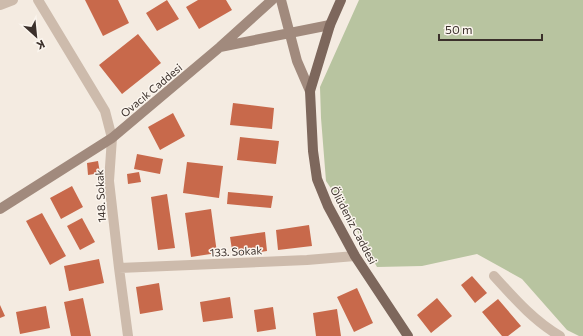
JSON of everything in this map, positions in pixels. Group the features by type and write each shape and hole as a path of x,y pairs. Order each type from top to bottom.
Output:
{"main road":[{"path":"220,47 272,0"},
{"path":"281,0 297,61 310,92"},
{"name":"Ölüdeniz Caddesi","path":"341,0 330,25 310,92 313,151 317,179 328,206 355,256 408,336"},
{"name":"Ovacık Caddesi","path":"0,209 112,138 220,47 330,25"}],"street":[{"path":"0,5 13,0"},
{"name":"148. Sokak","path":"38,0 105,111 112,138 109,181 118,268 128,336"},
{"name":"133. Sokak","path":"118,268 307,260 355,256"},
{"path":"494,276 546,328 560,336"}],"green space":[{"path":"359,0 583,0 583,336 579,336 567,330 522,279 477,254 422,266 377,267 345,209 326,181 321,118 320,87"}],"building":[{"path":"85,0 118,0 129,23 103,36"},
{"path":"167,0 179,19 157,31 146,13"},
{"path":"198,0 226,0 232,10 199,29 186,7"},
{"path":"138,34 161,63 122,94 99,65"},
{"path":"233,103 274,108 272,129 230,125"},
{"path":"173,113 185,136 160,150 148,127"},
{"path":"240,137 279,141 276,164 237,160"},
{"path":"137,154 163,159 160,174 134,169"},
{"path":"98,161 100,173 88,175 87,163"},
{"path":"187,162 223,166 219,198 183,193"},
{"path":"139,172 141,182 128,184 127,174"},
{"path":"72,186 83,207 61,219 50,198"},
{"path":"228,192 273,196 271,208 227,204"},
{"path":"167,194 175,248 158,250 151,197"},
{"path":"211,209 217,253 191,257 185,213"},
{"path":"42,213 66,256 50,265 26,221"},
{"path":"82,218 95,242 80,250 67,226"},
{"path":"309,225 312,246 278,250 276,230"},
{"path":"265,232 267,251 233,256 230,237"},
{"path":"99,259 104,283 69,291 64,266"},
{"path":"472,276 487,293 475,303 461,285"},
{"path":"159,283 163,310 140,314 136,287"},
{"path":"357,288 373,323 354,332 337,297"},
{"path":"230,297 233,318 203,322 200,302"},
{"path":"83,298 91,336 71,336 64,302"},
{"path":"437,298 452,316 431,333 417,315"},
{"path":"498,299 521,326 508,336 502,336 482,312"},
{"path":"0,305 5,316 0,318"},
{"path":"46,306 50,328 20,334 16,312"},
{"path":"273,307 276,329 257,332 254,310"},
{"path":"337,309 341,336 316,336 313,313"}]}
